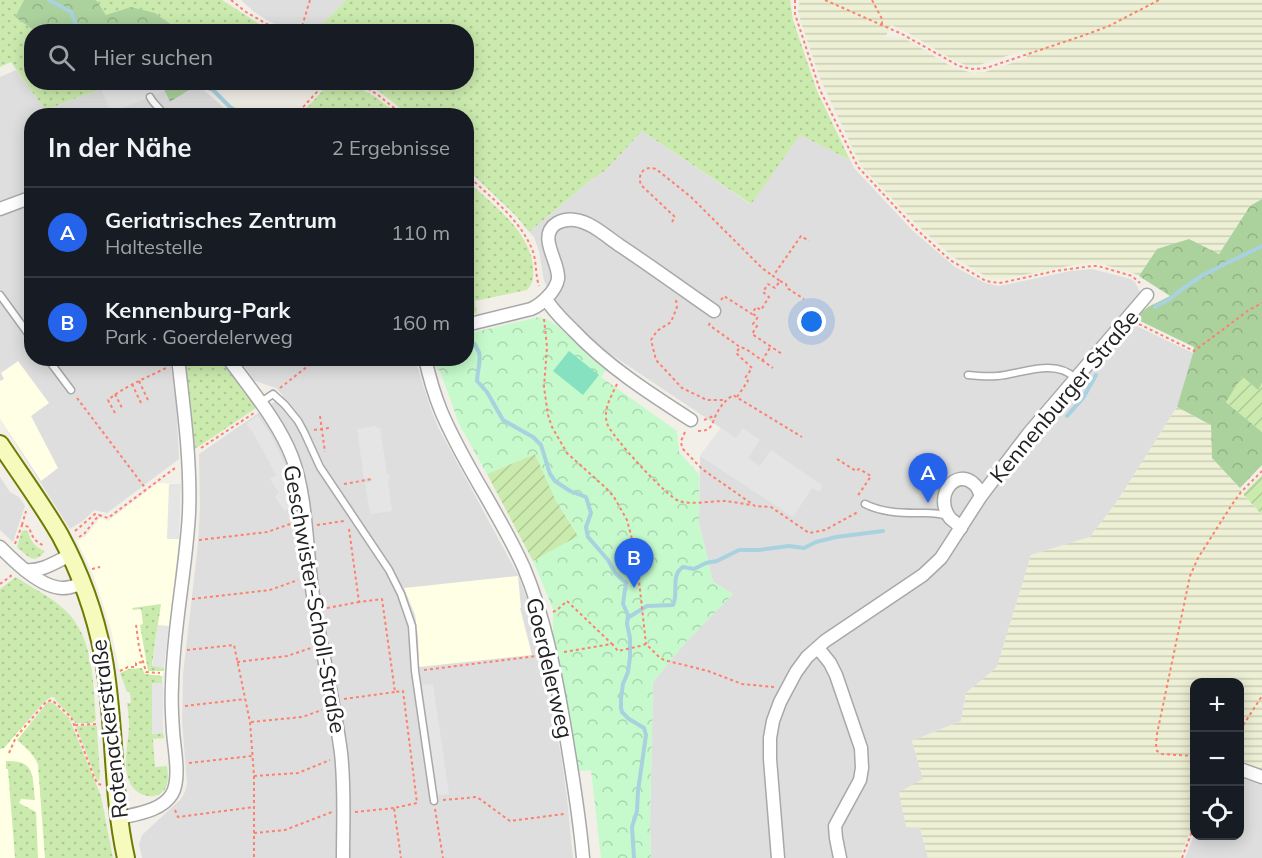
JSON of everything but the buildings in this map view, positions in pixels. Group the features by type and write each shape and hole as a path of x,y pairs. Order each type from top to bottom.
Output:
{"main road":[{"name":"Rotenackerstraße","path":"0,444 50,519 70,555 96,626 103,657 119,818 126,858"}],"street":[{"path":"0,209 24,200"},
{"path":"474,323 531,309 543,302 558,279 549,245 549,236 553,226 565,220 586,223 714,311"},
{"name":"Kennenburger Straße","path":"778,858 770,747 773,721 786,688 802,663 833,636 930,569 946,552 981,496 1036,424 1147,295"},
{"path":"543,302 590,348 692,424"},
{"path":"119,818 158,806 169,799 175,788 172,688 187,541 189,492 184,460 178,366"},
{"name":"Geschwister-Scholl-Straße","path":"234,366 285,441 299,480 315,610 341,756 343,858"},
{"name":"Goerdelerweg","path":"427,366 440,410 522,566 542,617 562,710 579,812 583,858"},
{"name":"Kennenburger Straße","path":"950,517 945,504 945,493 952,482 964,480 972,482 981,496"},
{"path":"950,517 961,528"},
{"path":"0,547 25,570 43,582 57,587 82,584"},
{"path":"25,570 41,569 70,555"},
{"path":"818,648 836,675 861,748 860,780 835,826 840,858"},
{"path":"1244,771 1262,777"}],"lane":[{"path":"150,98 160,108"},
{"path":"0,295 24,328"},
{"path":"53,366 70,390"},
{"path":"968,375 997,376 1053,368 1067,371 1075,378"},
{"path":"262,405 273,394 292,413 304,432 320,467 389,570 401,594 412,627 415,671 434,801"},
{"path":"865,504 883,510 937,513 950,517"}],"path":[{"path":"231,0 267,24"},
{"path":"303,24 310,0"},
{"path":"795,0 795,14 820,90 854,162 915,228 950,260 986,281 999,283 1069,269 1098,266 1132,276 1140,283 1147,295"},
{"path":"825,0 902,34 959,66 972,69 982,69 1091,33 1160,0"},
{"path":"872,0 882,19 882,25"},
{"path":"302,108 319,90"},
{"path":"370,90 394,108"},
{"path":"672,222 675,217 641,185 640,174 646,169 656,169 691,197 762,268 804,299"},
{"path":"474,182 506,212 525,235 534,253 547,339 544,387 548,415 567,453 606,488 621,508 630,529 634,544 646,644 664,660 708,671 742,684 786,688"},
{"path":"773,276 801,236 809,242"},
{"path":"666,277 662,285 673,293 677,307 671,322 657,331 651,340 656,360 684,389 707,400 725,400"},
{"path":"752,314 756,307 760,310 770,297 763,292 768,284 775,288 780,280"},
{"path":"773,368 709,325 714,311 724,296 758,317 753,324 757,326 752,334 782,354"},
{"path":"1146,327 1194,351 1262,303"},
{"path":"762,360 771,346"},
{"path":"737,397 748,381 745,378 752,368 736,353 740,347"},
{"path":"283,385 308,366"},
{"path":"115,413 108,400 132,384 161,370"},
{"path":"623,374 608,403 607,425 615,437 672,498 685,502 724,501 771,507 809,533 825,530 856,513 865,504"},
{"path":"139,381 148,400"},
{"path":"132,384 141,404"},
{"path":"70,390 146,489"},
{"path":"115,394 123,410"},
{"path":"692,424 702,431 708,429 725,400 733,395 802,437"},
{"path":"75,531 95,513 108,518 184,460 262,405"},
{"path":"716,415 692,424 681,441 684,451 702,470 755,506"},
{"path":"320,416 320,429 329,428"},
{"path":"837,459 856,471 859,469 871,476 856,499"},
{"path":"1190,756 1162,754 1157,751 1156,745 1190,576 1198,558 1236,499 1262,471"},
{"path":"332,486 372,479"},
{"path":"77,538 84,534 99,515"},
{"path":"315,525 348,521 359,602"},
{"path":"15,545 22,525 29,527 31,536 36,542 45,546"},
{"path":"196,540 267,532 279,528"},
{"path":"0,584 11,576 9,574"},
{"path":"189,600 270,590 288,583"},
{"path":"326,608 382,599 394,692"},
{"path":"542,617 557,610 567,600 618,651 646,644"},
{"path":"136,625 147,672 157,673"},
{"path":"415,671 612,644"},
{"path":"183,651 234,645 250,722 254,776 254,858"},
{"path":"237,662 301,652"},
{"path":"123,670 136,667 136,663 143,662"},
{"path":"343,699 403,691 417,803 353,813"},
{"path":"1244,723 1262,696"},
{"path":"180,706 245,699"},
{"path":"9,753 16,737 48,701 54,701 70,716 98,784 116,789"},
{"path":"250,722 302,717 316,712"},
{"path":"74,725 111,723"},
{"path":"184,764 252,756"},
{"path":"254,776 298,773 322,764"},
{"path":"443,858 434,801 477,797 510,821 579,812"},
{"path":"178,807 175,810 178,817 254,807"},
{"path":"394,807 401,858"},
{"path":"254,833 285,830 320,817"},
{"path":"1182,858 1190,837"}],"shaded area":[{"path":"241,0 346,0 322,24 274,24 253,11"},
{"path":"800,0 1262,0 1262,199 1250,206 1219,254 1157,249 1139,276 1092,262 1003,279 987,277 953,257 917,225 861,166 819,76 798,10","holes":["891,25 955,61 968,66 979,65 1025,50 1027,58 985,72 973,73 954,68 904,38 885,38"]},
{"path":"16,70 24,81 24,90 30,90 44,108 24,108 24,195 0,204 0,77"},
{"path":"99,90 165,90 170,102 188,90 204,90 224,108 50,108"},
{"path":"101,90 165,91 123,108 109,108"},
{"path":"642,131 750,204 800,135 850,160 854,168 913,231 955,267 985,283 999,286 1070,271 1092,269 1131,279 1135,282 1140,296 1122,319 1193,353 1177,407 1116,503 1090,537 1031,555 997,667 966,693 961,721 912,741 923,779 920,828 928,858 651,858 653,682 684,644 733,594 713,582 699,523 700,456 721,428 600,347 556,303 544,281 539,251 534,237 529,232 606,170"},
{"path":"24,204 24,366 171,366 176,402 179,459 107,513 94,510 70,529 0,419 0,215"},
{"path":"18,361 49,403 31,416 58,468 41,481 0,419 0,381 4,379 1,373"},
{"path":"244,366 417,366 439,429 518,575 532,612 544,661 548,697 561,754 573,858 142,858 139,844 142,835 181,799 187,784 182,721 183,674 198,544 199,454 283,396 276,388 255,381"},
{"path":"1177,407 1211,425 1212,458 1262,515 1262,772 1244,765 1244,678 1190,678 1190,829 1180,858 928,858 920,828 906,827 899,792 923,779 912,741 961,721 966,693 997,667 1031,555 1090,537 1116,503"},
{"path":"258,416 272,437 286,467 293,505 285,511 275,497 279,493 270,479 276,475 254,434 246,424"},
{"path":"376,426 380,428 387,474 390,479 388,480 392,511 370,514 365,483 372,481 372,478 364,479 357,429"},
{"path":"721,428 736,438 743,428 760,440 748,458 760,466 771,450 823,486 819,492 812,488 793,517 700,456"},
{"path":"0,477 10,492 19,497 25,506 13,542 0,530"},
{"path":"158,483 181,484 179,540 164,671 162,676 129,669 120,673 103,604 92,572 77,541 86,536 100,518 108,521"},
{"path":"169,484 181,484 179,539 167,539"},
{"path":"518,576 520,608 532,655 419,667 415,615 404,588"},
{"path":"158,625 169,626 164,668 152,666"},
{"path":"152,683 163,683 163,733 152,734"},
{"path":"433,684 449,794 437,795 422,685"},
{"path":"0,705 54,740 61,858 0,858"},
{"path":"1244,774 1262,781 1262,858 1185,858 1192,840 1244,840"}],"green space":[{"path":"0,0 24,0 15,17 25,24 24,80 11,62 0,67"},
{"path":"24,0 96,0 106,15 131,7 155,13 170,24 25,24 15,17"},
{"path":"96,0 222,0 259,24 170,24 155,13 106,15"},
{"path":"346,0 790,0 793,20 817,91 850,160 800,135 751,204 642,131 606,170 529,232 517,217 474,176 474,108 400,108 376,90 474,90 474,24 322,24"},
{"path":"31,90 98,90 50,108 44,108"},
{"path":"164,90 189,90 170,102"},
{"path":"323,90 363,90 390,108 307,108"},
{"path":"474,187 521,234 532,262 533,277 527,290 475,301 477,313 474,314"},
{"path":"1262,199 1262,383 1259,390 1226,402 1262,432 1262,465 1240,488 1212,458 1211,425 1177,407 1194,347 1134,318 1148,307 1170,296 1139,276 1157,249 1189,239 1219,254 1250,206"},
{"path":"539,317 553,323 606,370 601,377 677,431 679,452 699,474 699,523 713,582 733,594 684,644 653,682 651,858 601,858 591,770 579,771 553,642 553,609 533,561 578,535 555,499 535,454 487,474 459,424 440,371 436,366 474,366 474,332"},
{"path":"569,351 599,375 583,395 553,371"},
{"path":"186,366 224,366 256,408 195,449"},
{"path":"1242,376 1258,390 1262,383 1262,432 1226,402"},
{"path":"535,454 555,499 578,536 533,561 487,474"},
{"path":"1262,475 1262,515 1243,494"},
{"path":"25,530 34,544 45,551 38,558 31,558 17,547 22,531"},
{"path":"16,577 55,601 75,622 82,634 93,677 96,720 92,723 75,723 54,697 51,697 43,703 4,748 0,749 0,589"},
{"path":"161,604 152,665 164,668 164,671 148,671 140,625 143,624 141,609 133,610 132,608"},
{"path":"142,668 145,674 162,676 162,683 152,683 152,734 163,733 164,738 153,739 155,767 167,766 168,780 161,793 152,796 141,794 133,788 126,770 129,727 127,703 131,703 130,692 127,692 120,673 129,669"},
{"path":"48,702 53,703 69,718 101,796 113,858 45,858 38,765 32,754 17,740"},
{"path":"76,726 97,726 99,782"},
{"path":"6,761 23,763 31,771 35,800 21,799 19,803 36,812 38,858 15,858"}],"waterway":[{"path":"49,0 71,12 76,24"},
{"path":"213,90 231,108"},
{"path":"1155,307 1203,275 1262,246"},
{"path":"474,344 480,357 477,381 487,392 503,420 533,437 541,445 550,474 555,481 570,491 586,497 591,513 586,527 588,537 608,560 615,573 626,583 623,604 628,615 630,657 628,672 623,684 621,708 629,719 644,728 646,735 637,811 632,827 634,858"},
{"path":"1067,416 1083,398 1096,375"},
{"path":"629,617 647,606 673,605 677,575 683,567 694,569 739,550 789,546 804,548 836,537 883,531"}],"place":[{"name":"Geriatrisches Zentrum","path":"928,503"},
{"name":"Kennenburg-Park","path":"634,588"}]}
